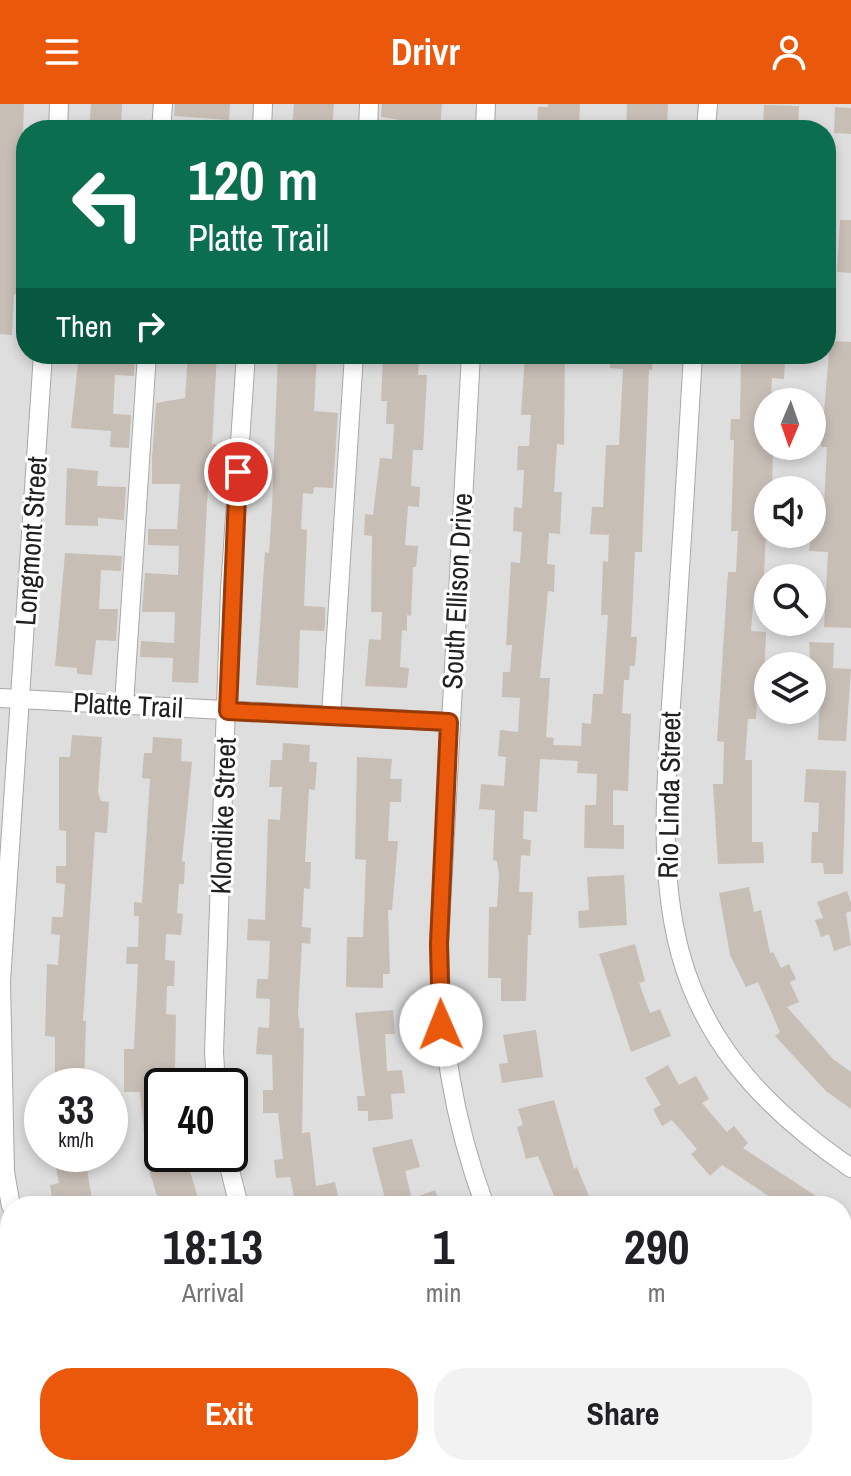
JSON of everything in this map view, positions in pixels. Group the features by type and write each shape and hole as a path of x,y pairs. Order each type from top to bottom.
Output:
{"street":[{"name":"Longmont Street","path":"9,1196 5,1172 1,981 42,364"},
{"path":"124,705 146,364"},
{"name":"Klondike Street","path":"215,1068 230,590 245,364"},
{"path":"331,716 353,364"},
{"name":"South Ellison Drive","path":"470,364 439,944 441,1025 461,1135 482,1196"},
{"name":"Rio Linda Street","path":"692,364 663,815 671,914 687,977 703,1014 729,1055 782,1117 851,1168"},
{"name":"Platte Trail","path":"0,698 449,722"},
{"path":"230,1172 236,1196"}],"shaded area":[{"path":"0,104 851,104 851,1196 0,1196"}],"building":[{"path":"0,104 24,104 23,120 16,120 16,294 12,335 0,334"},
{"path":"91,104 122,104 121,120 90,120"},
{"path":"175,104 230,104 229,120 174,116"},
{"path":"294,104 334,104 333,120 293,120"},
{"path":"382,104 442,104 441,120 381,117"},
{"path":"548,104 580,104 579,120 537,120 538,107 548,107"},
{"path":"627,104 668,104 667,120 626,120"},
{"path":"764,105 799,106 798,120 763,120"},
{"path":"835,107 851,108 851,134 836,133"},
{"path":"840,220 851,220 851,273 837,272"},
{"path":"836,341 851,342 851,628 826,627 828,552 809,551 809,548 826,548 828,364 836,364"},
{"path":"78,364 135,364 134,376 115,375 113,414 131,415 129,448 110,447 111,431 71,428"},
{"path":"187,364 216,364 212,444 216,444 215,466 209,465 198,683 172,682 173,658 140,657 141,641 174,643 175,612 142,612 145,573 178,575 179,546 148,545 148,529 177,529 180,484 152,484 152,459 156,403 185,398"},
{"path":"278,364 316,364 314,411 338,413 333,488 314,487 313,494 303,493 301,529 307,530 304,606 325,607 325,626 324,631 300,630 298,688 256,685 265,552 269,553"},
{"path":"383,364 419,364 418,375 427,375 423,450 413,450 411,486 420,487 419,507 408,506 405,545 418,546 416,567 413,567 411,616 407,615 407,631 402,630 400,667 409,668 407,688 365,686 369,639 381,640 382,612 371,612 372,536 364,535 365,514 373,515 380,458 392,459 394,424 386,424 387,401 381,401"},
{"path":"524,364 565,364 564,445 557,444 554,492 562,492 560,534 549,533 547,564 555,565 554,592 548,591 540,678 550,678 546,737 554,738 553,745 581,746 582,723 591,724 593,694 603,694 608,615 601,615 603,561 608,562 609,535 590,534 592,507 603,507 606,445 619,445 623,369 610,368 610,364 652,364 652,370 649,370 642,552 635,552 631,637 637,637 635,666 630,666 629,680 624,680 622,713 631,714 628,791 613,790 613,825 624,825 624,849 584,848 585,805 596,805 597,774 577,773 578,761 540,759 537,812 524,811 523,839 531,840 530,856 521,855 519,892 533,892 526,1001 501,1001 501,978 488,978 489,907 497,907 499,876 497,861 493,860 495,810 479,809 481,784 504,786 506,757 498,756 500,730 518,732 520,698 502,697 503,672 510,672 512,645 506,645 511,562 520,563 522,532 513,531 514,507 522,508 524,470 517,470 518,446 529,446 531,415 521,415"},
{"path":"741,364 785,364 784,379 772,378 772,388 754,388 754,460 773,460 772,476 754,476 754,548 765,548 764,564 754,564 751,631 754,631 754,636 766,636 765,652 754,652 754,719 748,719 745,760 752,760 752,842 763,842 764,863 718,864 713,784 723,784 724,742 717,741 728,572 736,572 738,531 731,531 734,440 730,440 731,419 740,419"},
{"path":"67,468 98,471 97,486 126,487 124,520 98,518 98,526 65,525"},
{"path":"65,553 122,556 121,571 101,570 99,609 118,609 116,641 96,640 92,675 77,674 77,668 55,666"},
{"path":"809,642 834,643 833,668 851,669 846,741 818,740 819,724 826,724 826,652 810,652"},
{"path":"72,735 102,737 98,792 101,801 109,802 107,833 95,832 83,1021 86,1021 85,1068 55,1068 55,1037 45,1036 47,964 58,965 60,935 51,934 52,917 63,917 65,884 56,883 56,866 66,866 66,831 59,830 59,757 70,757"},
{"path":"153,737 182,739 181,761 192,762 182,861 185,862 184,884 179,884 177,913 183,914 181,935 166,934 165,960 175,961 174,986 167,986 166,1014 176,1015 175,1068 144,1068 144,1133 140,1092 128,1092 124,1049 134,1049 138,964 126,964 127,947 138,947 139,916 134,916 134,902 142,903 150,779 142,778 144,753 152,753"},
{"path":"283,743 310,745 309,762 317,762 315,790 309,789 305,862 311,862 310,889 304,888 302,927 311,928 310,944 302,943 298,1013 300,1028 304,1028 302,1133 310,1132 316,1186 335,1182 338,1196 294,1196 290,1177 276,1178 274,1160 283,1159 278,1113 263,1113 263,1090 273,1090 272,1055 256,1054 258,1027 269,1028 270,999 256,998 257,979 268,979 270,941 247,940 248,919 265,920 268,819 280,820 282,787 269,787 271,760 282,760"},
{"path":"357,757 392,759 390,779 402,779 401,802 390,802 388,841 398,841 392,910 388,910 390,974 383,974 383,988 346,987 347,937 363,937 366,860 355,859"},
{"path":"806,769 846,771 843,874 824,874 823,863 811,863 812,832 818,832 819,803 804,802"},
{"path":"624,875 627,925 579,928 578,911 589,910 587,877"},
{"path":"749,887 754,912 761,910 770,953 773,952 781,968 789,964 796,979 790,982 799,1002 787,1007 833,1059 851,1072 851,1109 826,1091 775,1036 780,1032 758,982 746,987 730,955 719,893"},
{"path":"847,891 851,903 851,911 846,913 851,945 834,951 829,934 821,937 815,920 823,918 817,902"},
{"path":"635,944 645,981 639,983 650,1013 660,1009 671,1036 631,1052 599,954"},
{"path":"393,1010 395,1034 385,1034 387,1071 402,1070 405,1093 391,1094 393,1119 368,1121 368,1111 358,1111 357,1096 365,1096 355,1013"},
{"path":"536,1030 543,1077 502,1083 499,1064 508,1063 503,1035"},
{"path":"668,1065 679,1085 696,1076 709,1099 702,1103 727,1132 734,1126 748,1143 743,1148 816,1196 768,1196 722,1165 710,1176 691,1154 697,1149 672,1120 662,1126 653,1109 661,1105 645,1078"},
{"path":"554,1100 574,1169 577,1167 589,1196 554,1196 538,1156 526,1159 517,1127 523,1125 518,1109"},
{"path":"412,1139 420,1167 405,1171 411,1196 384,1196 372,1148"},
{"path":"57,1172 88,1172 92,1196 52,1196 50,1185 59,1183"},
{"path":"150,1172 190,1172 197,1196 157,1196"},
{"path":"435,1190 437,1196 420,1196"}],"route":[{"path":"238,472 230,590 228,711 449,722 439,944 441,1025"}]}
